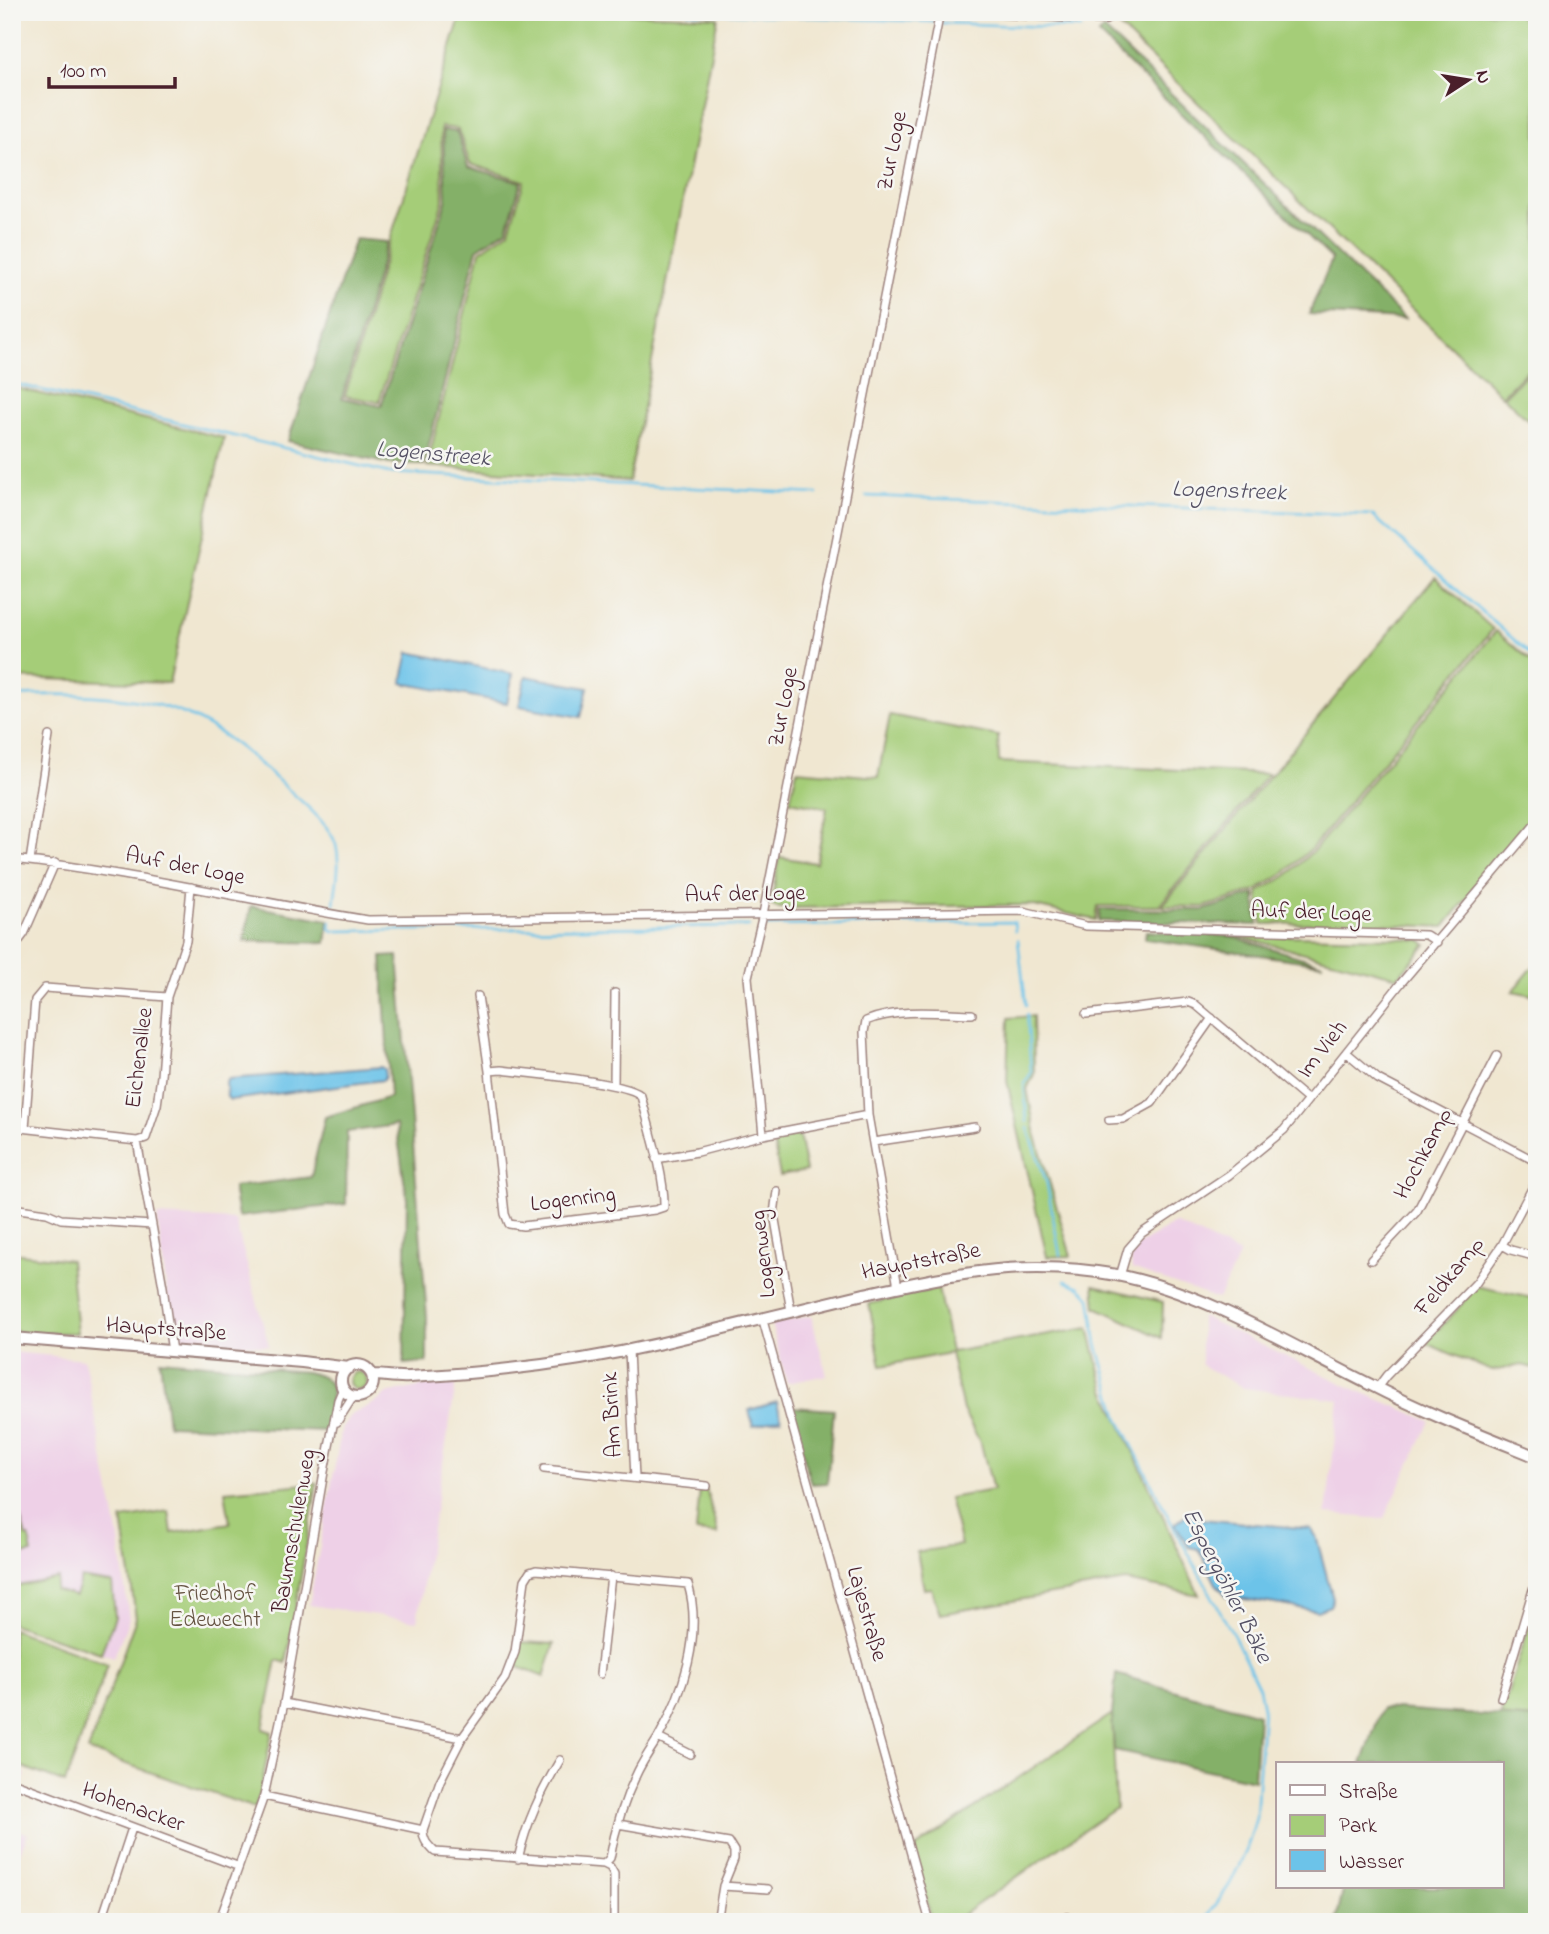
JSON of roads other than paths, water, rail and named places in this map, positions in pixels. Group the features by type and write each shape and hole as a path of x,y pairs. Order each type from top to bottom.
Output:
{"main road":[{"name":"Hauptstraße","path":"372,1380 527,1367 629,1350 762,1317 967,1272 1058,1267 1120,1276 1204,1303 1424,1410 1537,1457"},
{"name":"Hauptstraße","path":"12,1338 349,1368"},
{"name":"Hauptstraße","path":"317,1364 343,1383"},
{"path":"361,1366 372,1380 363,1396 353,1397 343,1383 349,1368 361,1366"}],"street":[{"name":"Zur Loge","path":"763,1135 748,977 763,914 940,12"},
{"path":"964,12 1106,20"},
{"path":"30,860 49,736"},
{"name":"Im Vieh","path":"1120,1276 1128,1249 1142,1233 1210,1188 1284,1130 1537,822"},
{"name":"Auf der Loge","path":"12,859 55,863 368,920 1023,911 1086,926 1426,935 1437,942"},
{"path":"12,945 24,934 55,863"},
{"name":"Eichenallee","path":"172,1352 137,1141 146,1138 157,1105 162,1076 167,997 186,942 191,887"},
{"path":"25,1128 35,1000 41,991 45,988 167,997"},
{"path":"614,1085 615,993"},
{"name":"Logenring","path":"478,996 505,1214 509,1224 523,1226 664,1207 656,1159 641,1096 637,1091 614,1085 501,1070 489,1071"},
{"path":"1086,1014 1188,1002 1196,1005 1308,1100"},
{"path":"898,1287 867,1115 864,1032 866,1021 890,1015 972,1014"},
{"path":"1109,1120 1123,1119 1153,1103 1212,1018"},
{"path":"1346,1052 1378,1079 1537,1162"},
{"name":"Hochkamp","path":"1371,1260 1417,1211 1497,1056"},
{"path":"656,1159 867,1115"},
{"path":"12,1127 137,1141"},
{"path":"873,1142 975,1127"},
{"name":"Feldkamp","path":"1377,1388 1476,1283 1502,1245 1537,1179"},
{"name":"Logenweg","path":"777,1192 774,1214 791,1311"},
{"path":"12,1208 47,1213 61,1219 152,1225"},
{"path":"1502,1245 1537,1257"},
{"name":"Lajestraße","path":"762,1317 930,1922"},
{"name":"Am Brink","path":"629,1350 635,1478"},
{"name":"Baumschulenweg","path":"219,1922 264,1796 284,1703 332,1430 343,1383"},
{"name":"Baumschulenweg","path":"332,1430 353,1397"},
{"name":"Am Brink","path":"544,1469 707,1486"},
{"path":"604,1864 610,1858 618,1824 637,1773 675,1705 686,1672 693,1626 688,1584 536,1570 530,1572 525,1580 514,1652 505,1678 463,1738 440,1781 423,1830 423,1838 435,1852 604,1864 610,1867 614,1874 614,1922"},
{"path":"600,1674 611,1576"},
{"path":"1501,1698 1537,1577"},
{"path":"284,1703 463,1738"},
{"path":"658,1738 690,1754"},
{"path":"518,1859 536,1800 560,1760"},
{"name":"Hohenacker","path":"13,1784 237,1866"},
{"path":"264,1796 423,1830"},
{"path":"618,1824 729,1843 734,1851 734,1859 723,1886 717,1922"},
{"path":"100,1922 132,1828"},
{"path":"723,1886 768,1889"}],"water":[{"path":"409,652 513,674 507,703 402,683"},
{"path":"526,676 588,688 581,717 519,706"},
{"path":"381,1067 384,1069 383,1080 230,1100 227,1097 226,1082 229,1079"},
{"path":"777,1402 781,1419 753,1426 749,1410"},
{"path":"1186,1515 1200,1519 1311,1529 1316,1536 1333,1599 1330,1606 1317,1611 1227,1596 1216,1584 1199,1549 1189,1547 1175,1524"}],"waterway":[{"path":"688,12 934,22"},
{"path":"1524,12 1537,24"},
{"path":"942,23 1081,28"},
{"name":"Logenstreek","path":"12,383 389,473 817,494"},
{"name":"Logenstreek","path":"866,496 1372,515 1537,660"},
{"path":"12,696 78,695 123,698 166,707 211,727 236,744 304,803 327,828 336,845 338,860 334,904"},
{"path":"331,921 330,928 333,931 749,926"},
{"path":"766,926 1014,922 1015,931"},
{"name":"Espergöhler Bäke","path":"1018,940 1026,1005"},
{"name":"Espergöhler Bäke","path":"1027,1014 1031,1073 1024,1085 1027,1122"},
{"name":"Espergöhler Bäke","path":"1028,1128 1047,1184 1060,1255"},
{"name":"Espergöhler Bäke","path":"1065,1281 1080,1287 1090,1298 1097,1344 1119,1419 1259,1688 1263,1708 1256,1818 1246,1851 1230,1884 1204,1922"}],"park label":[{"name":"Friedhof Edewecht","path":"215,1607"}]}
